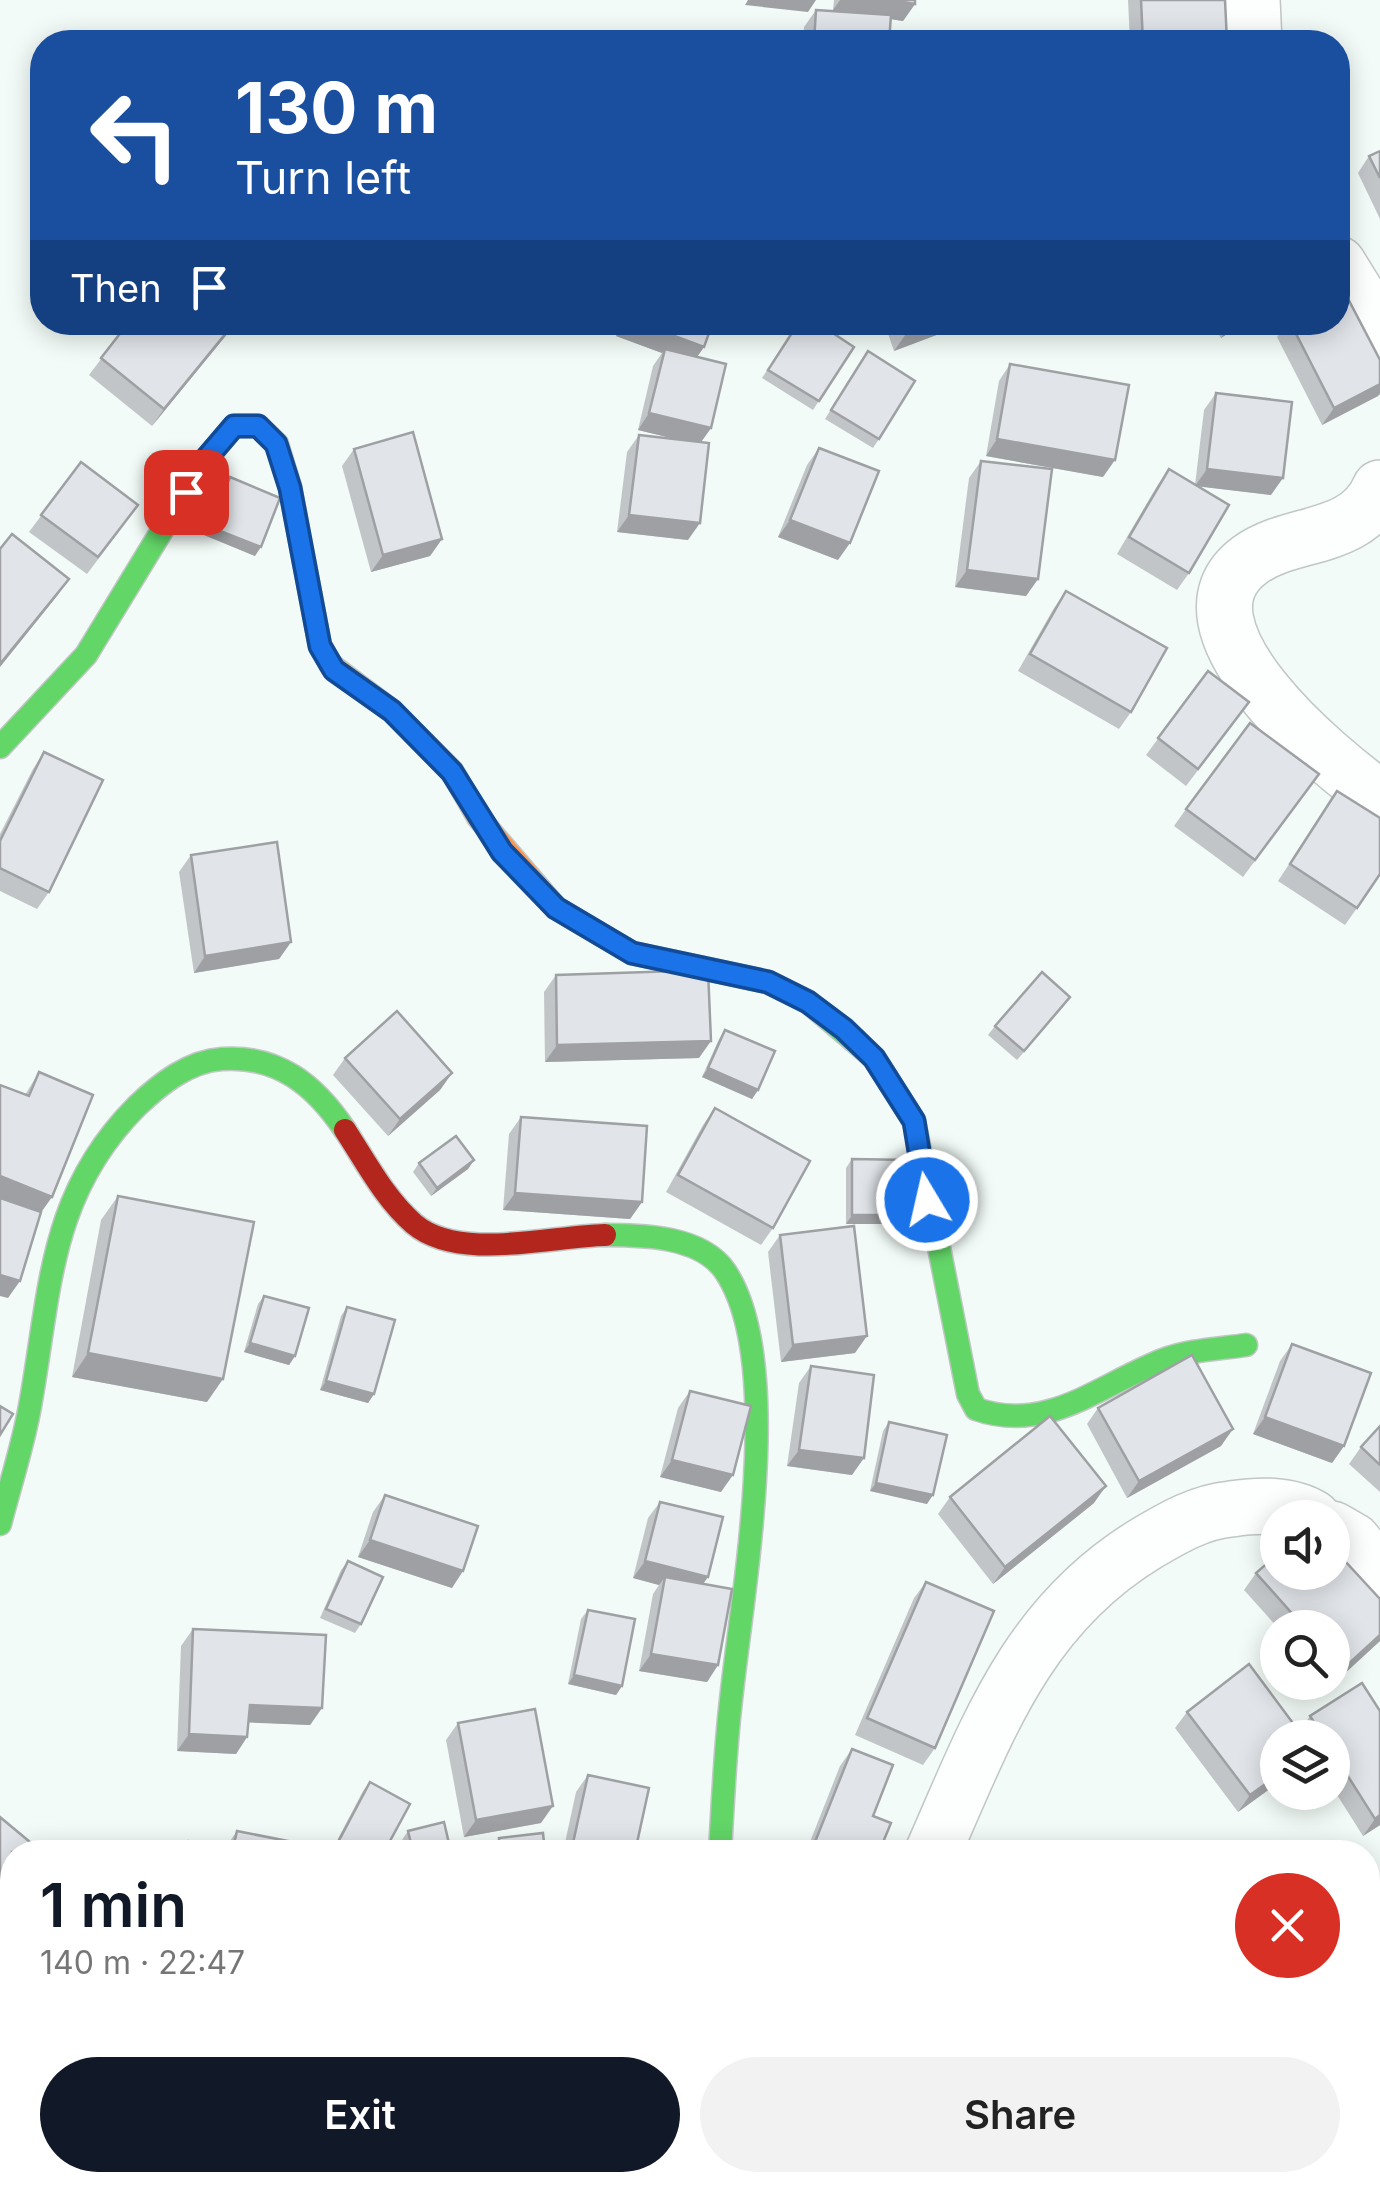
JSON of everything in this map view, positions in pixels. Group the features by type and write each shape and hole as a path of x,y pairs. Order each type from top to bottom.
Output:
{"street":[{"path":"1252,0 1253,30"},
{"path":"1350,287 1380,343"},
{"path":"0,747 86,655 205,460 234,426 258,426 276,444 281,459 320,646 334,670 392,711 452,772 478,818 524,877 556,908 632,953 768,982 808,1002 874,1058 914,1121 968,1394 976,1410 1005,1418 1074,1405 1165,1359 1246,1345"},
{"path":"1380,488 1375,500 1351,523 1254,557 1238,570 1228,591 1224,626 1240,657 1278,709 1338,768 1380,798"},
{"path":"0,1524 30,1407 49,1280 67,1210 134,1105 183,1069 230,1055 282,1067 327,1106 378,1180 417,1226 461,1245 608,1234 682,1242 723,1268 746,1320 758,1449 729,1709 721,1840"},
{"path":"938,1840 982,1741 1030,1654 1058,1613 1130,1554 1208,1512 1260,1506"},
{"path":"1350,1539 1380,1574"}],"building":[{"path":"1141,0 1225,0 1226,30 1142,30"},
{"path":"816,10 891,15 890,30 815,30"},
{"path":"1380,151 1380,178 1369,156"},
{"path":"1350,302 1380,360 1380,384 1334,408 1297,335 1350,335"},
{"path":"119,335 224,335 164,409 101,358"},
{"path":"672,335 708,335 704,347"},
{"path":"791,335 836,335 854,347 819,401 768,370"},
{"path":"665,349 726,364 711,428 649,413"},
{"path":"868,351 915,381 879,439 831,410"},
{"path":"1010,364 1129,385 1115,460 997,439"},
{"path":"1216,393 1292,402 1283,478 1207,469"},
{"path":"413,432 442,539 383,555 354,449"},
{"path":"639,435 709,443 700,523 629,515"},
{"path":"819,448 879,471 850,543 790,520"},
{"path":"981,461 1052,469 1038,579 967,570"},
{"path":"81,462 138,505 98,557 41,515"},
{"path":"1169,469 1229,505 1189,573 1129,537"},
{"path":"230,477 280,498 261,547 210,527"},
{"path":"12,534 69,579 0,664 0,549"},
{"path":"1066,591 1167,648 1131,712 1030,654"},
{"path":"1208,671 1249,702 1198,769 1158,738"},
{"path":"1250,723 1319,774 1255,860 1186,809"},
{"path":"44,752 103,780 49,892 0,868 0,841"},
{"path":"1337,791 1380,818 1380,874 1357,908 1290,864"},
{"path":"277,842 291,942 205,956 191,855"},
{"path":"708,970 711,1041 557,1045 556,975"},
{"path":"1042,972 1070,997 1024,1051 995,1026"},
{"path":"397,1011 452,1073 400,1119 345,1058"},
{"path":"725,1030 775,1051 758,1090 708,1068"},
{"path":"39,1072 93,1095 52,1197 0,1176 0,1085 29,1096"},
{"path":"715,1108 810,1161 773,1228 678,1175"},
{"path":"521,1117 647,1126 642,1202 515,1193"},
{"path":"456,1136 474,1160 437,1188 419,1163"},
{"path":"852,1159 911,1160 911,1215 852,1215"},
{"path":"118,1196 254,1222 223,1379 88,1353"},
{"path":"0,1198 41,1212 20,1281 0,1275"},
{"path":"854,1226 867,1336 793,1345 780,1235"},
{"path":"264,1296 309,1308 295,1356 250,1343"},
{"path":"347,1307 395,1320 374,1394 326,1381"},
{"path":"1292,1344 1371,1373 1344,1446 1265,1417"},
{"path":"1192,1355 1233,1429 1139,1481 1098,1408"},
{"path":"811,1366 874,1375 864,1458 799,1450"},
{"path":"690,1391 751,1406 733,1475 672,1460"},
{"path":"0,1406 13,1414 0,1435"},
{"path":"1050,1416 1106,1486 1005,1567 950,1497"},
{"path":"889,1422 947,1435 933,1495 876,1483"},
{"path":"1380,1426 1380,1465 1361,1447"},
{"path":"385,1495 478,1526 463,1571 370,1540"},
{"path":"660,1502 723,1517 708,1577 645,1561"},
{"path":"348,1561 383,1577 361,1624 326,1609"},
{"path":"1350,1566 1380,1599 1380,1635 1350,1663 1350,1610 1289,1610 1271,1590 1350,1590"},
{"path":"665,1577 732,1589 718,1665 651,1654"},
{"path":"926,1582 994,1611 935,1748 867,1718"},
{"path":"588,1610 635,1619 622,1686 574,1675"},
{"path":"193,1629 326,1635 322,1708 250,1705 247,1737 189,1734"},
{"path":"1249,1664 1260,1679 1260,1700 1276,1700 1291,1720 1260,1720 1260,1788 1250,1795 1187,1712"},
{"path":"1362,1683 1380,1711 1380,1815 1375,1819 1350,1779 1350,1720 1313,1720 1310,1716 1335,1700 1350,1700 1350,1691"},
{"path":"535,1709 553,1806 476,1820 458,1723"},
{"path":"852,1749 893,1765 873,1816 891,1823 884,1840 816,1840"},
{"path":"588,1775 649,1788 638,1840 574,1840"},
{"path":"370,1782 410,1804 390,1840 339,1840"},
{"path":"0,1817 28,1840 0,1840"},
{"path":"444,1822 448,1840 410,1840 408,1831"},
{"path":"237,1831 283,1840 235,1840"},
{"path":"543,1833 544,1840 499,1840"}],"traffic: fast":[{"path":"0,747 86,655 205,460 234,426 258,426 277,444 290,487 320,646 331,665"},
{"path":"703,968 768,982 808,1002 874,1058 914,1121 968,1394 976,1409 1002,1415 1049,1411 1173,1357 1246,1345"},
{"path":"0,1524 27,1421 58,1246 86,1174 137,1106 165,1082 198,1064 242,1059 261,1062 293,1076 321,1099 345,1130"},
{"path":"605,1235 670,1240 715,1259 725,1271 743,1311 753,1361 757,1418 755,1480 729,1719 721,1840"}],"traffic: slow":[{"path":"331,665 392,711 452,771 478,817 556,908 632,953 703,968"}],"traffic: jam":[{"path":"345,1130 394,1203 414,1224 433,1235 480,1244 605,1235"}],"route":[{"path":"186,492 205,460 234,426 258,426 276,444 290,488 320,646 334,670 392,711 452,772 502,852 556,908 632,953 768,982 808,1002 844,1029 874,1058 914,1121 927,1200"}]}
